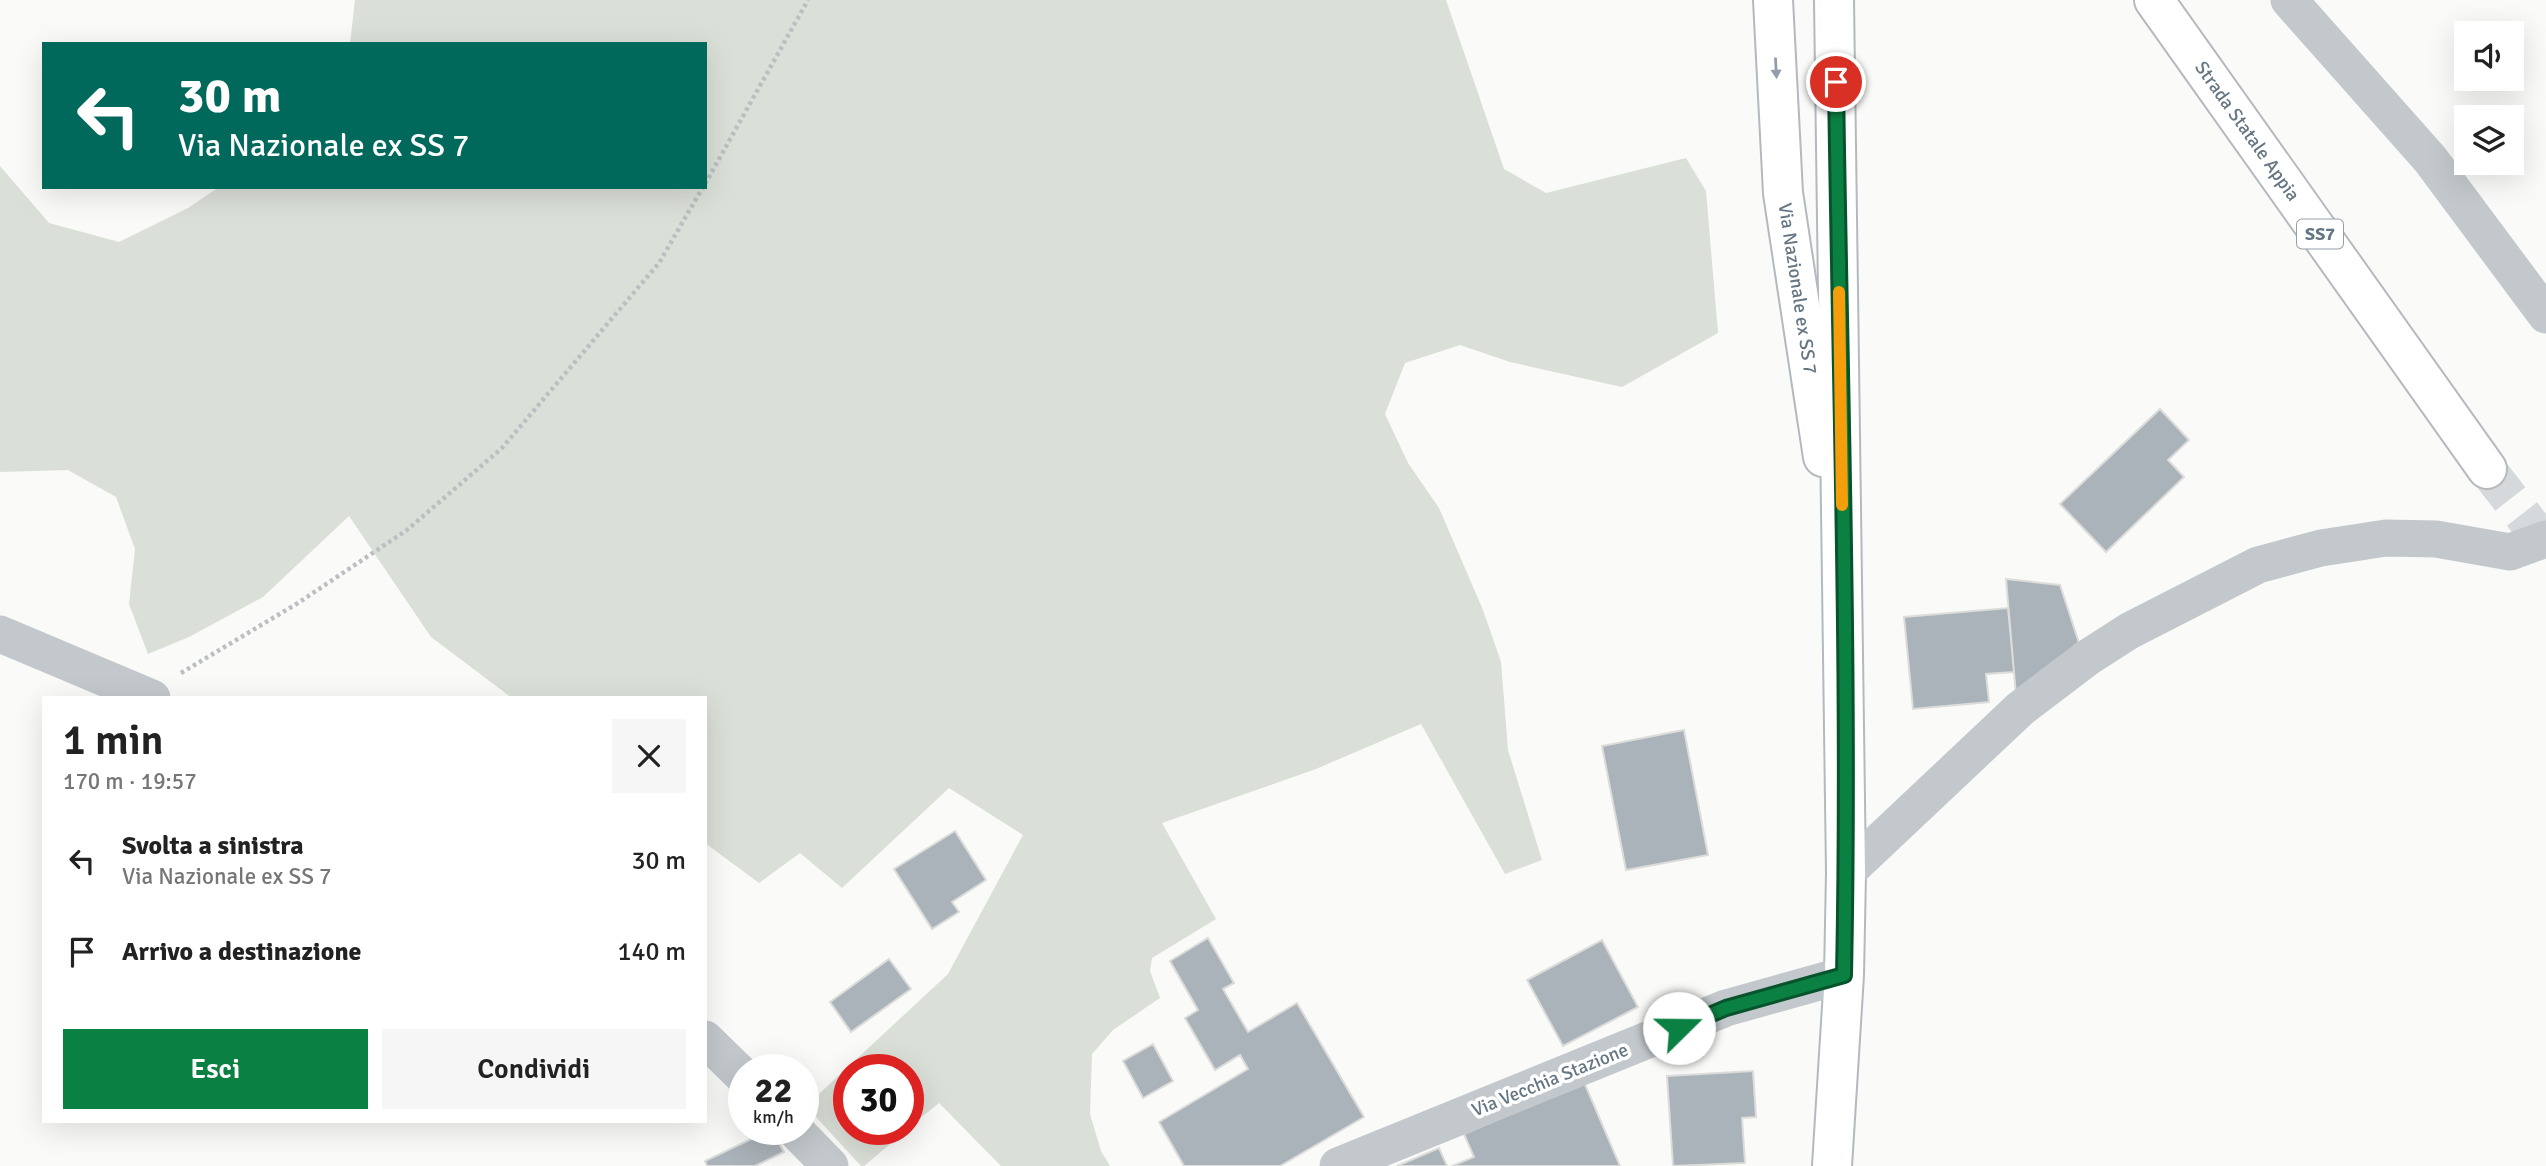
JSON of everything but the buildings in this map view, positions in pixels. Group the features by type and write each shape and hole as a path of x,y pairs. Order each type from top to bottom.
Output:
{"street":[{"name":"Via Nazionale ex SS 7","path":"1773,0 1783,193 1809,374 1843,576"},
{"name":"Via Nazionale ex SS 7","path":"1832,1166 1844,975 1846,873 1834,0"},
{"name":"Strada Statale Appia","path":"2154,0 2487,469"},
{"path":"2289,0 2430,159 2546,315"},
{"path":"1846,873 2020,709 2087,657 2129,631 2258,565 2321,548 2386,538 2437,539 2510,552 2546,539"},
{"path":"0,634 148,696"},
{"name":"Via Vecchia Stazione","path":"1338,1166 1726,1008 1844,975"},
{"path":"707,1041 728,1061"},
{"path":"810,1145 830,1166"}],"path":[{"path":"707,180 808,0"},
{"path":"148,696 298,603 407,530 502,448 659,263 702,189"}],"shaded area":[{"path":"355,0 1446,0 1504,169 1546,193 1686,158 1706,191 1718,333 1622,387 1510,362 1460,345 1405,363 1385,414 1408,463 1439,508 1483,610 1501,662 1508,750 1542,860 1505,874 1421,724 1316,769 1162,823 1216,919 1152,958 1150,971 1160,998 1113,1030 1092,1054 1090,1114 1101,1151 1110,1166 1001,1166 939,1103 924,1115 924,1054 862,1054 948,974 1023,835 949,788 842,888 800,853 759,883 707,844 707,696 509,696 431,637 349,516 263,597 189,637 148,654 129,604 135,549 116,497 68,470 0,472 0,166 49,223 119,242 188,208 216,189 707,189 707,42 350,42"},
{"path":"833,1081 833,1135 819,1120 819,1094"},
{"path":"842,1145 889,1145 864,1166"}],"tunnel":[{"path":"2487,469 2546,545"}],"slow traffic":[{"path":"1839,292 1842,505"}],"route":[{"path":"1679,1028 1726,1008 1844,975 1846,873 1836,82"}]}
